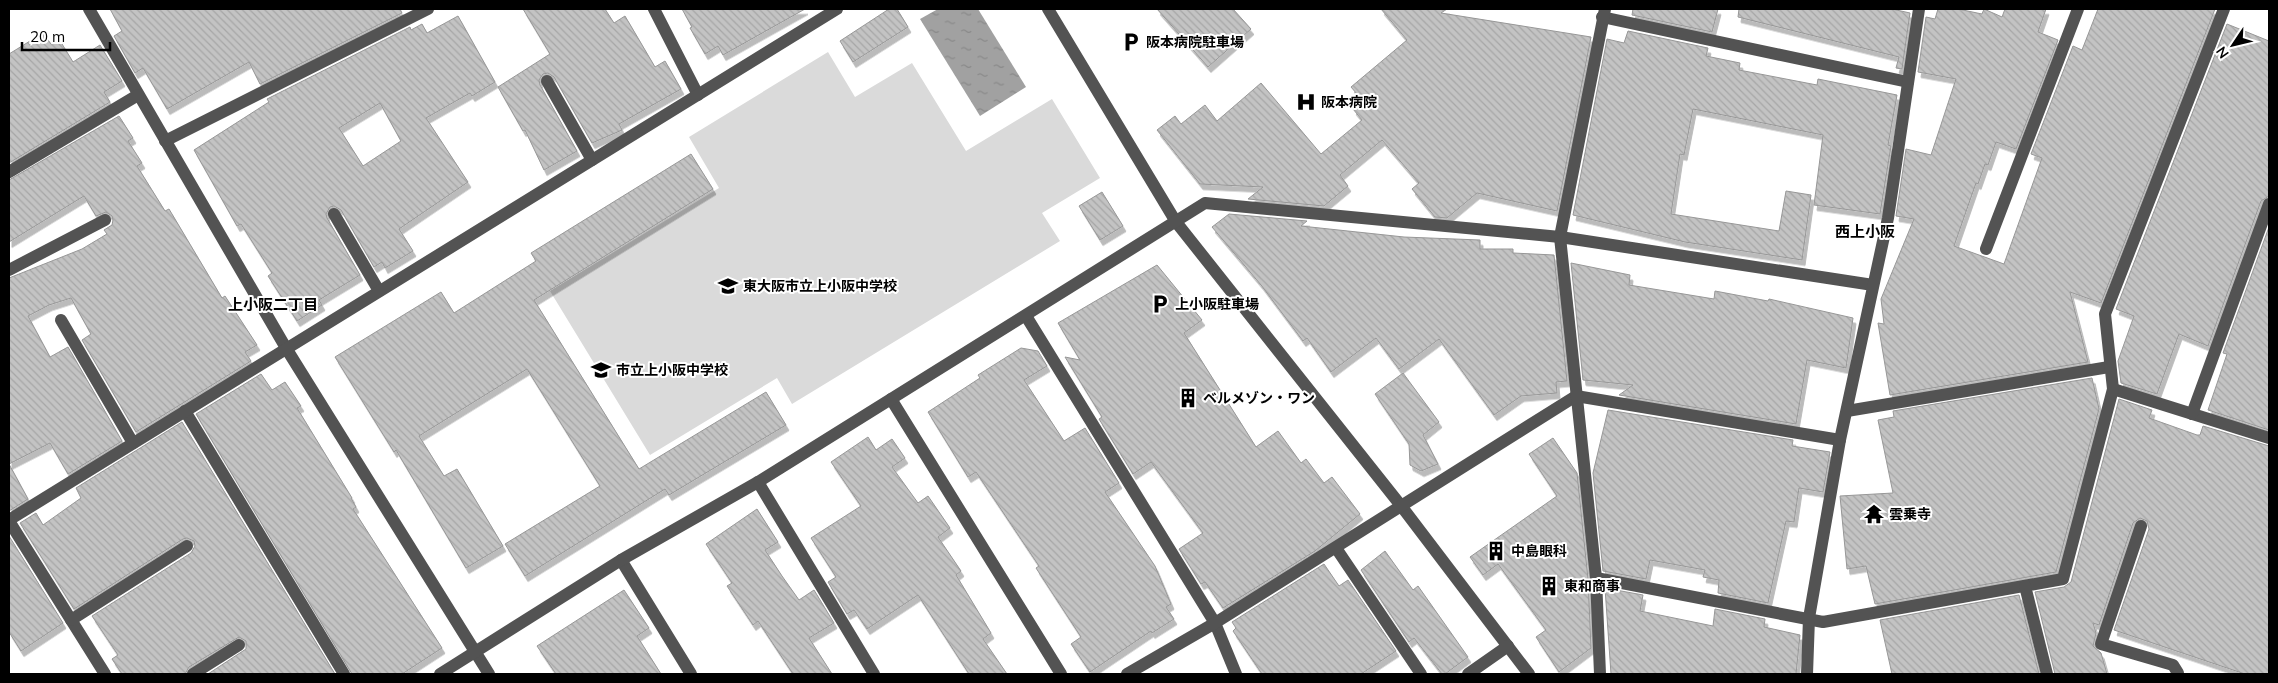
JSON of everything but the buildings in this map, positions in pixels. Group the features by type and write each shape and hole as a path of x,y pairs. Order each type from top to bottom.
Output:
{"street":[{"path":"89,9 286,348 489,674"},
{"path":"165,141 428,9"},
{"path":"654,9 698,95"},
{"path":"105,674 9,521 836,9"},
{"path":"1048,9 1176,222 1402,508 1529,674"},
{"path":"1806,674 1809,618 1840,440 1888,218 1919,9"},
{"path":"1986,249 2078,9"},
{"path":"1596,578 1823,622 2063,579 2113,389 2104,314 2224,9"},
{"path":"1600,674 1596,578 1560,237 1604,13 1908,82"},
{"path":"547,81 592,160"},
{"path":"9,172 138,94"},
{"path":"440,674 621,560 758,482 1205,203 1560,237 1873,285"},
{"path":"2192,414 2269,204"},
{"path":"334,214 379,291"},
{"path":"9,270 105,220"},
{"path":"1026,316 1215,623 1236,674"},
{"path":"61,320 133,443"},
{"path":"1847,411 2109,367"},
{"path":"2113,389 2269,438"},
{"path":"1127,674 1215,623 1402,508 1576,396 1840,440"},
{"path":"892,399 1061,674"},
{"path":"185,411 344,674"},
{"path":"758,482 874,674"},
{"path":"2141,526 2101,644 2172,664 2179,674"},
{"path":"71,620 187,546"},
{"path":"1336,548 1421,674"},
{"path":"621,560 691,674"},
{"path":"2025,586 2047,674"},
{"path":"193,674 239,645"},
{"path":"1468,674 1508,646"}],"shaded area":[{"path":"828,52 855,97 912,63 966,151 1052,99 1100,178 1042,213 1060,241 792,404 777,378 650,455 550,291 719,188 689,137"}],"water":[{"path":"938,9 978,9 1026,87 980,116 920,19"}],"place":[{"name":"阪本病院駐車場","path":"1131,42"},
{"name":"阪本病院","path":"1306,102"},
{"name":"東大阪市立上小阪中学校","path":"728,286"},
{"name":"上小阪駐車場","path":"1160,304"},
{"name":"市立上小阪中学校","path":"601,370"},
{"name":"ベルメゾン・ワン","path":"1188,398"},
{"name":"雲乗寺","path":"1874,514"},
{"name":"中島眼科","path":"1496,551"},
{"name":"東和商事","path":"1549,586"}],"district":[{"name":"西上小阪","path":"1865,232"},
{"name":"上小阪二丁目","path":"273,305"}]}
